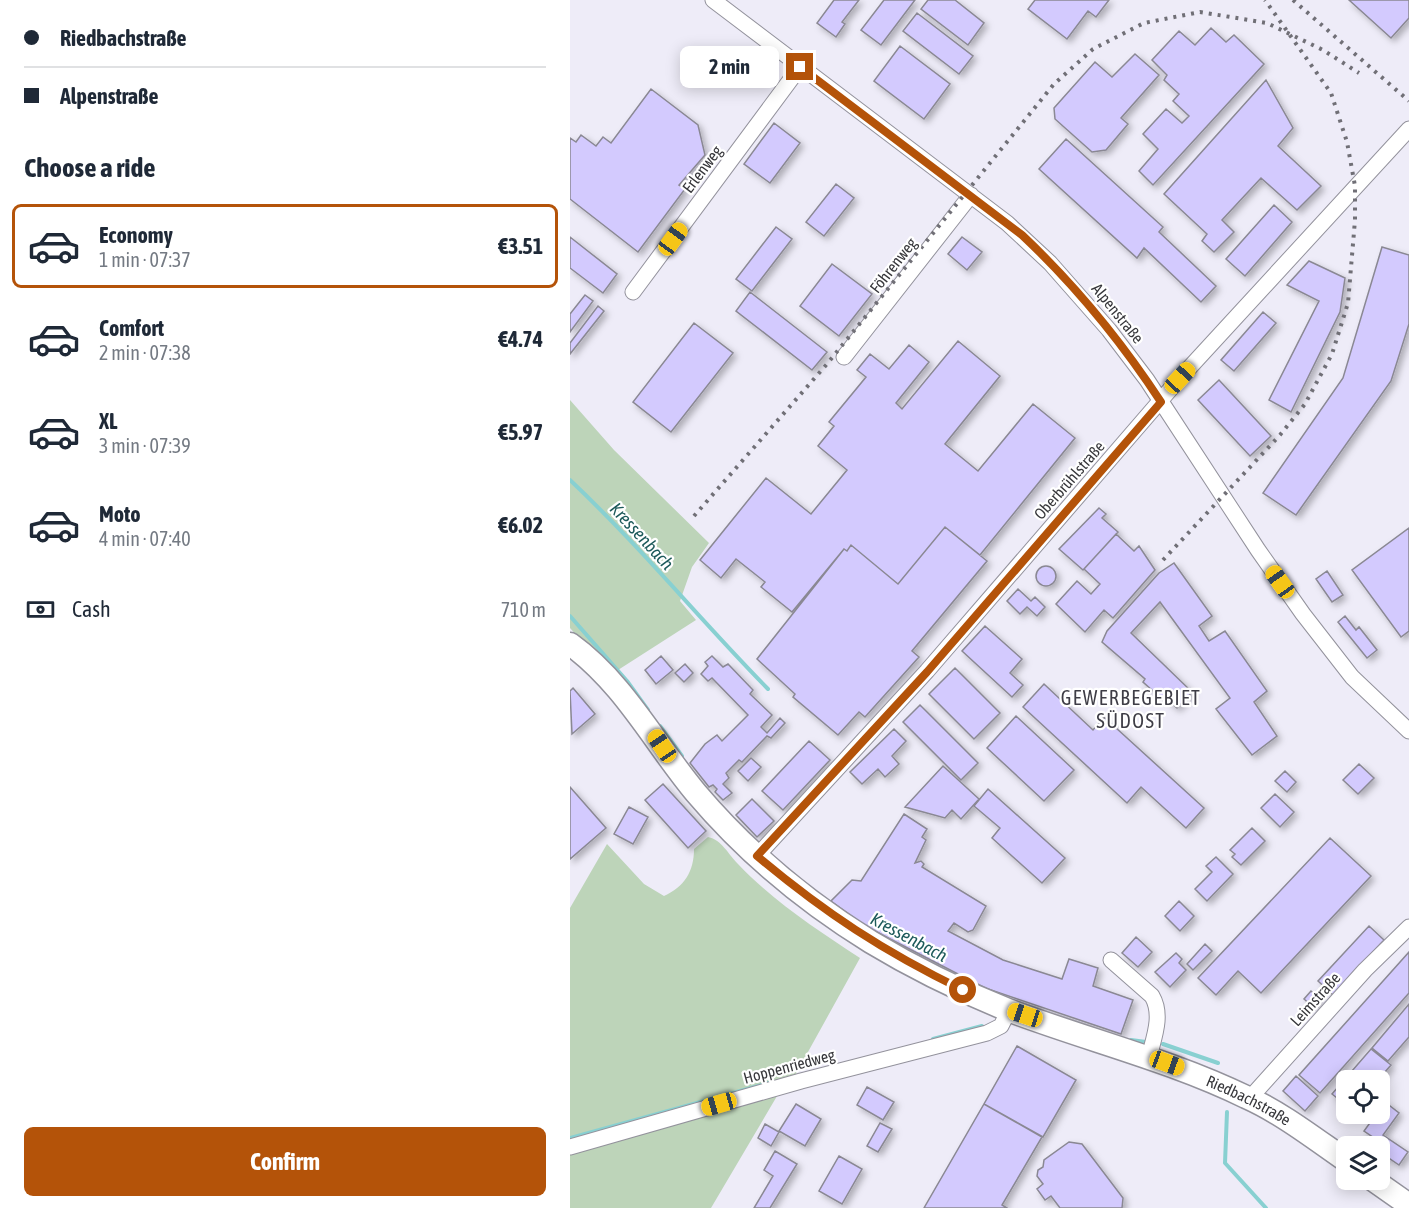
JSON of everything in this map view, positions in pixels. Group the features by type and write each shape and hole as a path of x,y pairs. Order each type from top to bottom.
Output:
{"street":[{"name":"Alpenstraße","path":"713,0 1022,235 1068,283 1115,337 1303,614 1352,677 1409,731"},
{"name":"Erlenweg","path":"633,292 800,67"},
{"name":"Oberbrühlstraße","path":"757,856 927,672 1307,237 1409,129"},
{"name":"Föhrenweg","path":"844,357 971,195"},
{"name":"Riedbachstraße","path":"570,644 634,709 696,793 757,856 829,914 871,942 953,985 1009,1010 1149,1057 1250,1098 1336,1154"},
{"name":"Leimstraße","path":"1250,1098 1365,970 1409,927"},
{"path":"1111,960 1145,989 1156,1002 1156,1025 1149,1057"},
{"name":"Hoppenriedweg","path":"570,1147 801,1081 987,1033 1001,1026 1009,1010"},
{"path":"1388,1190 1409,1205"}],"green space":[{"path":"570,400 614,450 709,543 692,567 680,601 696,620 618,670 605,667 570,628"},
{"path":"708,837 721,844 752,878 781,903 860,958 793,1079 570,1143 570,908 607,844 644,884 664,896 677,888 686,878 692,865 694,849"},
{"path":"780,1091 711,1208 570,1208 570,1152"}],"building":[{"path":"834,0 859,0 842,22 845,24 836,37 817,23"},
{"path":"884,0 915,0 881,45 861,30"},
{"path":"928,0 955,0 984,23 968,45 921,9"},
{"path":"1035,0 1109,0 1096,17 1088,11 1067,39 1028,9"},
{"path":"1349,0 1409,0 1409,18 1391,38"},
{"path":"917,13 973,56 959,74 903,31"},
{"path":"1211,28 1226,42 1234,35 1264,64 1153,185 1139,171 1158,149 1143,134 1166,109 1182,123 1189,116 1173,101 1179,94 1164,80 1167,75 1152,60 1179,31 1195,45"},
{"path":"900,46 950,84 924,119 874,81"},
{"path":"1135,54 1159,75 1121,118 1128,124 1106,150 1092,152 1055,119 1054,108 1095,62 1112,77"},
{"path":"1266,80 1293,128 1278,146 1321,186 1297,210 1261,178 1222,220 1234,232 1214,252 1202,241 1207,234 1164,194"},
{"path":"651,89 698,125 705,155 679,185 685,189 638,252 570,199 570,138 576,142 581,135 596,146 603,137 611,143"},
{"path":"774,123 800,143 770,183 744,164"},
{"path":"1066,139 1163,227 1159,232 1216,286 1201,302 1144,248 1137,258 1039,169"},
{"path":"836,184 854,198 824,236 806,222"},
{"path":"1274,205 1292,222 1245,276 1226,259"},
{"path":"776,227 792,239 752,291 736,279"},
{"path":"570,237 617,274 603,293 570,268"},
{"path":"962,237 982,252 967,270 948,254"},
{"path":"1382,247 1409,255 1409,324 1391,381 1296,515 1263,493 1343,378"},
{"path":"1309,261 1345,278 1340,312 1291,412 1269,400 1319,301 1287,285"},
{"path":"832,264 872,294 839,336 800,306"},
{"path":"750,292 827,352 812,370 736,311"},
{"path":"585,295 593,301 570,332 570,314"},
{"path":"598,306 604,311 570,354 570,343"},
{"path":"1263,312 1276,323 1234,371 1221,360"},
{"path":"694,323 733,353 671,432 633,402"},
{"path":"958,341 1000,376 945,444 978,471 1033,404 1075,438 980,555 945,527 898,584 851,545 847,551 844,549 792,612 761,587 765,582 736,559 721,578 700,560 766,478 811,514 847,470 818,446 834,426 829,422 866,377 857,370 870,354 889,369 909,345 929,362 896,403 902,409"},
{"path":"1219,380 1271,436 1250,456 1198,400"},
{"path":"1099,508 1106,514 1102,518 1118,532 1083,570 1059,549"},
{"path":"945,527 987,561 912,651 919,657 865,717 859,712 838,735 793,697 795,694 757,659 844,549 847,551 851,545 898,584"},
{"path":"1409,528 1409,631 1401,637 1352,570"},
{"path":"1116,534 1134,551 1139,546 1155,570 1113,618 1104,610 1085,632 1056,604 1077,581 1091,594 1100,584 1084,569"},
{"path":"1174,563 1212,616 1199,626 1209,641 1225,631 1267,691 1254,702 1277,736 1252,755 1216,709 1230,698 1160,602 1131,633 1192,692 1177,708 1164,697 1162,699 1143,682 1145,679 1102,642 1107,631 1159,573"},
{"path":"1046,566 1053,569 1056,576 1053,583 1046,586 1039,583 1036,576 1039,569"},
{"path":"1327,571 1343,595 1332,602 1316,579"},
{"path":"1018,589 1031,601 1035,597 1045,607 1037,616 1027,607 1020,614 1007,601"},
{"path":"1345,616 1356,630 1359,627 1377,650 1367,658 1338,622"},
{"path":"985,626 1022,659 1010,673 1023,685 1012,697 962,651"},
{"path":"661,656 673,670 656,684 645,670"},
{"path":"712,656 723,667 728,664 753,690 750,694 772,715 761,727 767,733 780,718 785,723 771,738 767,736 742,762 739,760 726,773 729,778 723,784 732,793 723,800 715,792 717,789 713,785 709,787 690,763 705,744 717,735 722,741 748,715 712,678 708,681 701,674 708,666 705,662"},
{"path":"685,664 693,673 684,682 675,673"},
{"path":"955,668 1000,713 974,739 929,694"},
{"path":"1044,684 1093,730 1104,717 1204,808 1186,828 1141,787 1127,803 1023,707"},
{"path":"573,688 595,714 572,734 570,691"},
{"path":"920,705 978,763 961,780 903,722"},
{"path":"1016,716 1074,770 1044,801 987,748"},
{"path":"894,729 906,741 892,756 899,764 885,777 878,769 862,784 850,772"},
{"path":"809,741 830,760 783,810 762,791"},
{"path":"751,758 761,767 748,781 738,771"},
{"path":"1359,764 1374,778 1358,794 1343,780"},
{"path":"943,766 979,799 961,819 952,810 945,818 905,807"},
{"path":"1285,771 1296,782 1287,792 1275,781"},
{"path":"663,784 706,831 688,848 645,800"},
{"path":"570,787 606,828 570,859"},
{"path":"988,789 1065,858 1042,883 992,838 1000,828 974,806"},
{"path":"1275,794 1294,812 1280,827 1261,808"},
{"path":"752,799 774,821 757,837 736,815"},
{"path":"629,807 648,817 633,844 614,834"},
{"path":"904,814 927,829 922,837 926,840 915,863 921,861 924,864 922,867 986,906 973,930 968,932 954,923 948,931 1003,960 1062,979 1069,959 1098,968 1093,986 1133,1000 1121,1034 985,988 865,926 831,901 852,880 861,881"},
{"path":"1252,828 1265,841 1241,865 1232,857 1235,854 1230,850"},
{"path":"1330,838 1371,876 1261,993 1238,971 1216,995 1198,978"},
{"path":"1216,857 1233,874 1207,901 1195,889 1212,872 1206,866"},
{"path":"1179,901 1194,916 1180,931 1165,916"},
{"path":"1369,926 1384,940 1333,995 1318,981"},
{"path":"1136,937 1152,952 1138,967 1122,953"},
{"path":"1205,944 1212,951 1193,970 1187,964"},
{"path":"1409,952 1409,993 1340,1070 1336,1070 1336,1075 1320,1093 1299,1075"},
{"path":"1176,953 1182,959 1179,963 1186,970 1170,987 1155,972"},
{"path":"1311,991 1321,999 1313,1007 1304,999"},
{"path":"1409,1004 1409,1037 1388,1061 1372,1048"},
{"path":"1017,1046 1076,1080 1043,1137 984,1104"},
{"path":"1371,1049 1391,1065 1387,1070 1353,1070"},
{"path":"1296,1076 1318,1096 1305,1111 1283,1091"},
{"path":"867,1087 894,1102 883,1120 857,1105"},
{"path":"796,1104 821,1119 805,1146 779,1131"},
{"path":"984,1104 1042,1137 1002,1205 1007,1208 924,1208"},
{"path":"1390,1106 1399,1113 1384,1136 1371,1136 1364,1131 1369,1124 1390,1124"},
{"path":"880,1123 892,1129 878,1152 867,1146"},
{"path":"765,1124 779,1132 771,1146 758,1138"},
{"path":"1390,1140 1408,1152 1399,1165 1390,1159"},
{"path":"1069,1142 1082,1144 1123,1198 1122,1208 1060,1208 1051,1196 1045,1200 1037,1189 1043,1184 1037,1176 1038,1170 1043,1167 1044,1160"},
{"path":"775,1151 797,1164 770,1208 754,1208 773,1176 764,1170"},
{"path":"839,1156 862,1169 842,1204 819,1191"}],"waterway":[{"name":"Kressenbach","path":"570,480 621,531 768,689"},
{"name":"Kressenbach","path":"570,616 627,681 648,710"},
{"name":"Kressenbach","path":"660,726 682,756"},
{"path":"933,1039 982,1026"},
{"name":"Kressenbach","path":"1131,1040 1146,1042"},
{"name":"Kressenbach","path":"1163,1044 1218,1063"},
{"path":"570,1138 772,1082"},
{"name":"Kressenbach","path":"1227,1112 1225,1163 1266,1208"}],"railway":[{"path":"1163,560 1280,435 1305,404 1332,354 1348,303 1355,220 1355,186 1347,142 1331,93 1265,0"},
{"path":"1293,0 1409,101"},
{"path":"694,516 827,364 1054,84 1093,49 1144,23 1200,12 1267,23 1323,50 1359,73"}],"district":[{"name":"GEWERBEGEBIET SÜDOST","path":"1131,708"}],"route":[{"path":"800,67 1022,235 1109,330 1133,360 1161,402 986,601 927,672 757,856 793,887 871,942 963,990"}]}
